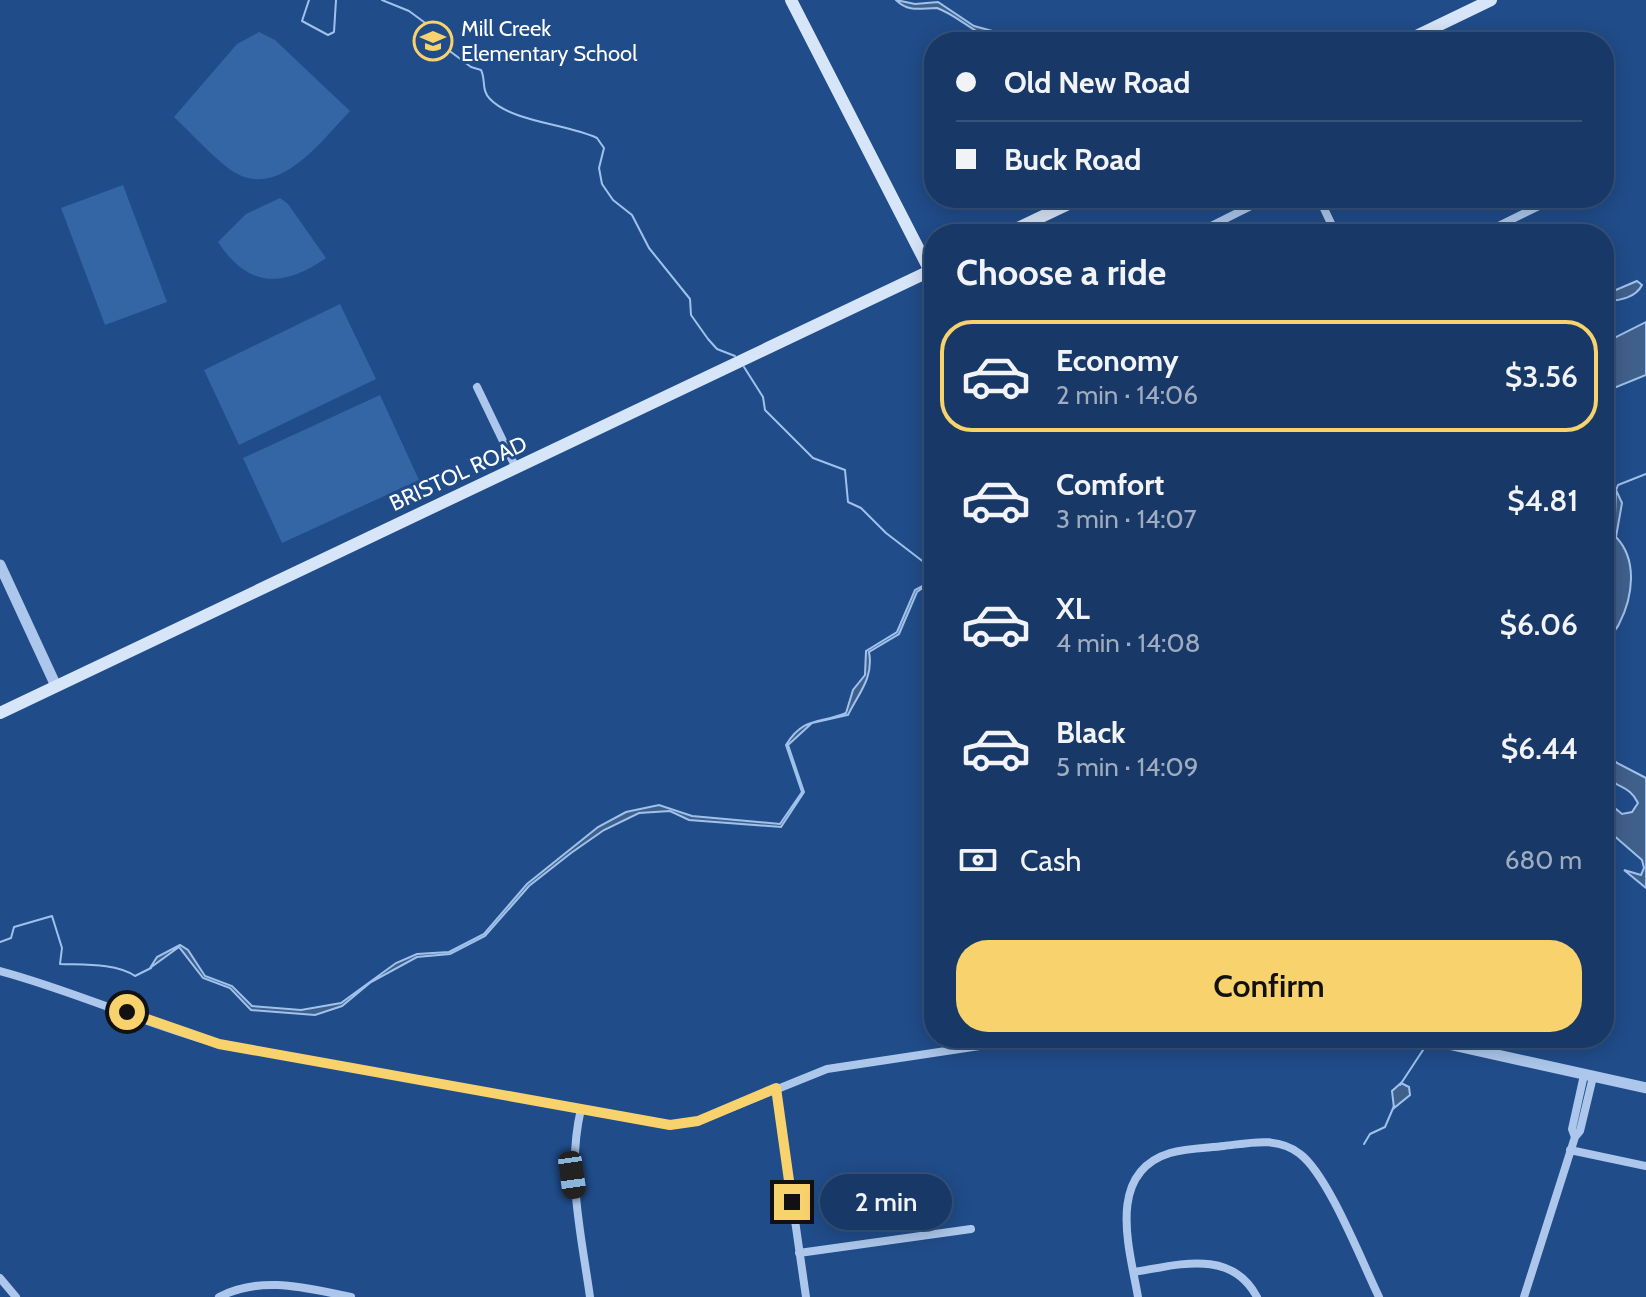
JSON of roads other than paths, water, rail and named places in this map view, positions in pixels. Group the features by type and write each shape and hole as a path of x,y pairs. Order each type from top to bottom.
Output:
{"main road":[{"path":"791,0 924,256"},
{"path":"1421,32 1464,6 1491,0"},
{"path":"1025,224 1058,208"},
{"name":"BRISTOL ROAD","path":"0,713 747,357 924,277"}],"street":[{"path":"1215,224 1247,208"},
{"path":"1502,224 1535,208"},
{"path":"477,387 516,468"},
{"path":"0,565 56,686"},
{"path":"0,971 70,990 172,1030 219,1044 682,1125 843,1066 964,1048"},
{"path":"1463,1048 1646,1088"},
{"path":"1524,1297 1575,1137 1572,1129 1589,1076"},
{"path":"776,1088 806,1297"},
{"path":"581,1109 574,1141 572,1175 590,1297"},
{"path":"1138,1297 1125,1210 1128,1193 1142,1171 1172,1153 1276,1143 1295,1150 1314,1167 1379,1297"},
{"path":"1570,1150 1646,1166"},
{"path":"799,1253 971,1229"},
{"path":"1134,1272 1197,1262 1214,1263 1241,1276 1257,1297"},
{"path":"0,1278 16,1297"},
{"path":"219,1297 269,1284 351,1297"}],"waterway":[{"path":"309,0 302,21 328,35 334,32 336,0"},
{"path":"382,0 409,11 428,25 439,43 471,67 481,70 487,96 500,107 526,118 597,138 604,148 599,168 602,184 613,200 632,215 649,248 690,299 691,315 708,339 717,349 735,356"},
{"path":"744,367 763,397 765,410 813,458 845,470 848,502 861,508 886,533 924,562"},
{"path":"1615,493 1618,485 1646,474"},
{"path":"0,942 11,938 14,927 52,916 62,948 60,964 109,967 135,976 151,968"},
{"path":"1400,1085 1424,1048"},
{"path":"1364,1144 1370,1134 1385,1127 1394,1106"}],"place":[{"name":"Mill Creek Elementary School","path":"433,41"}]}
